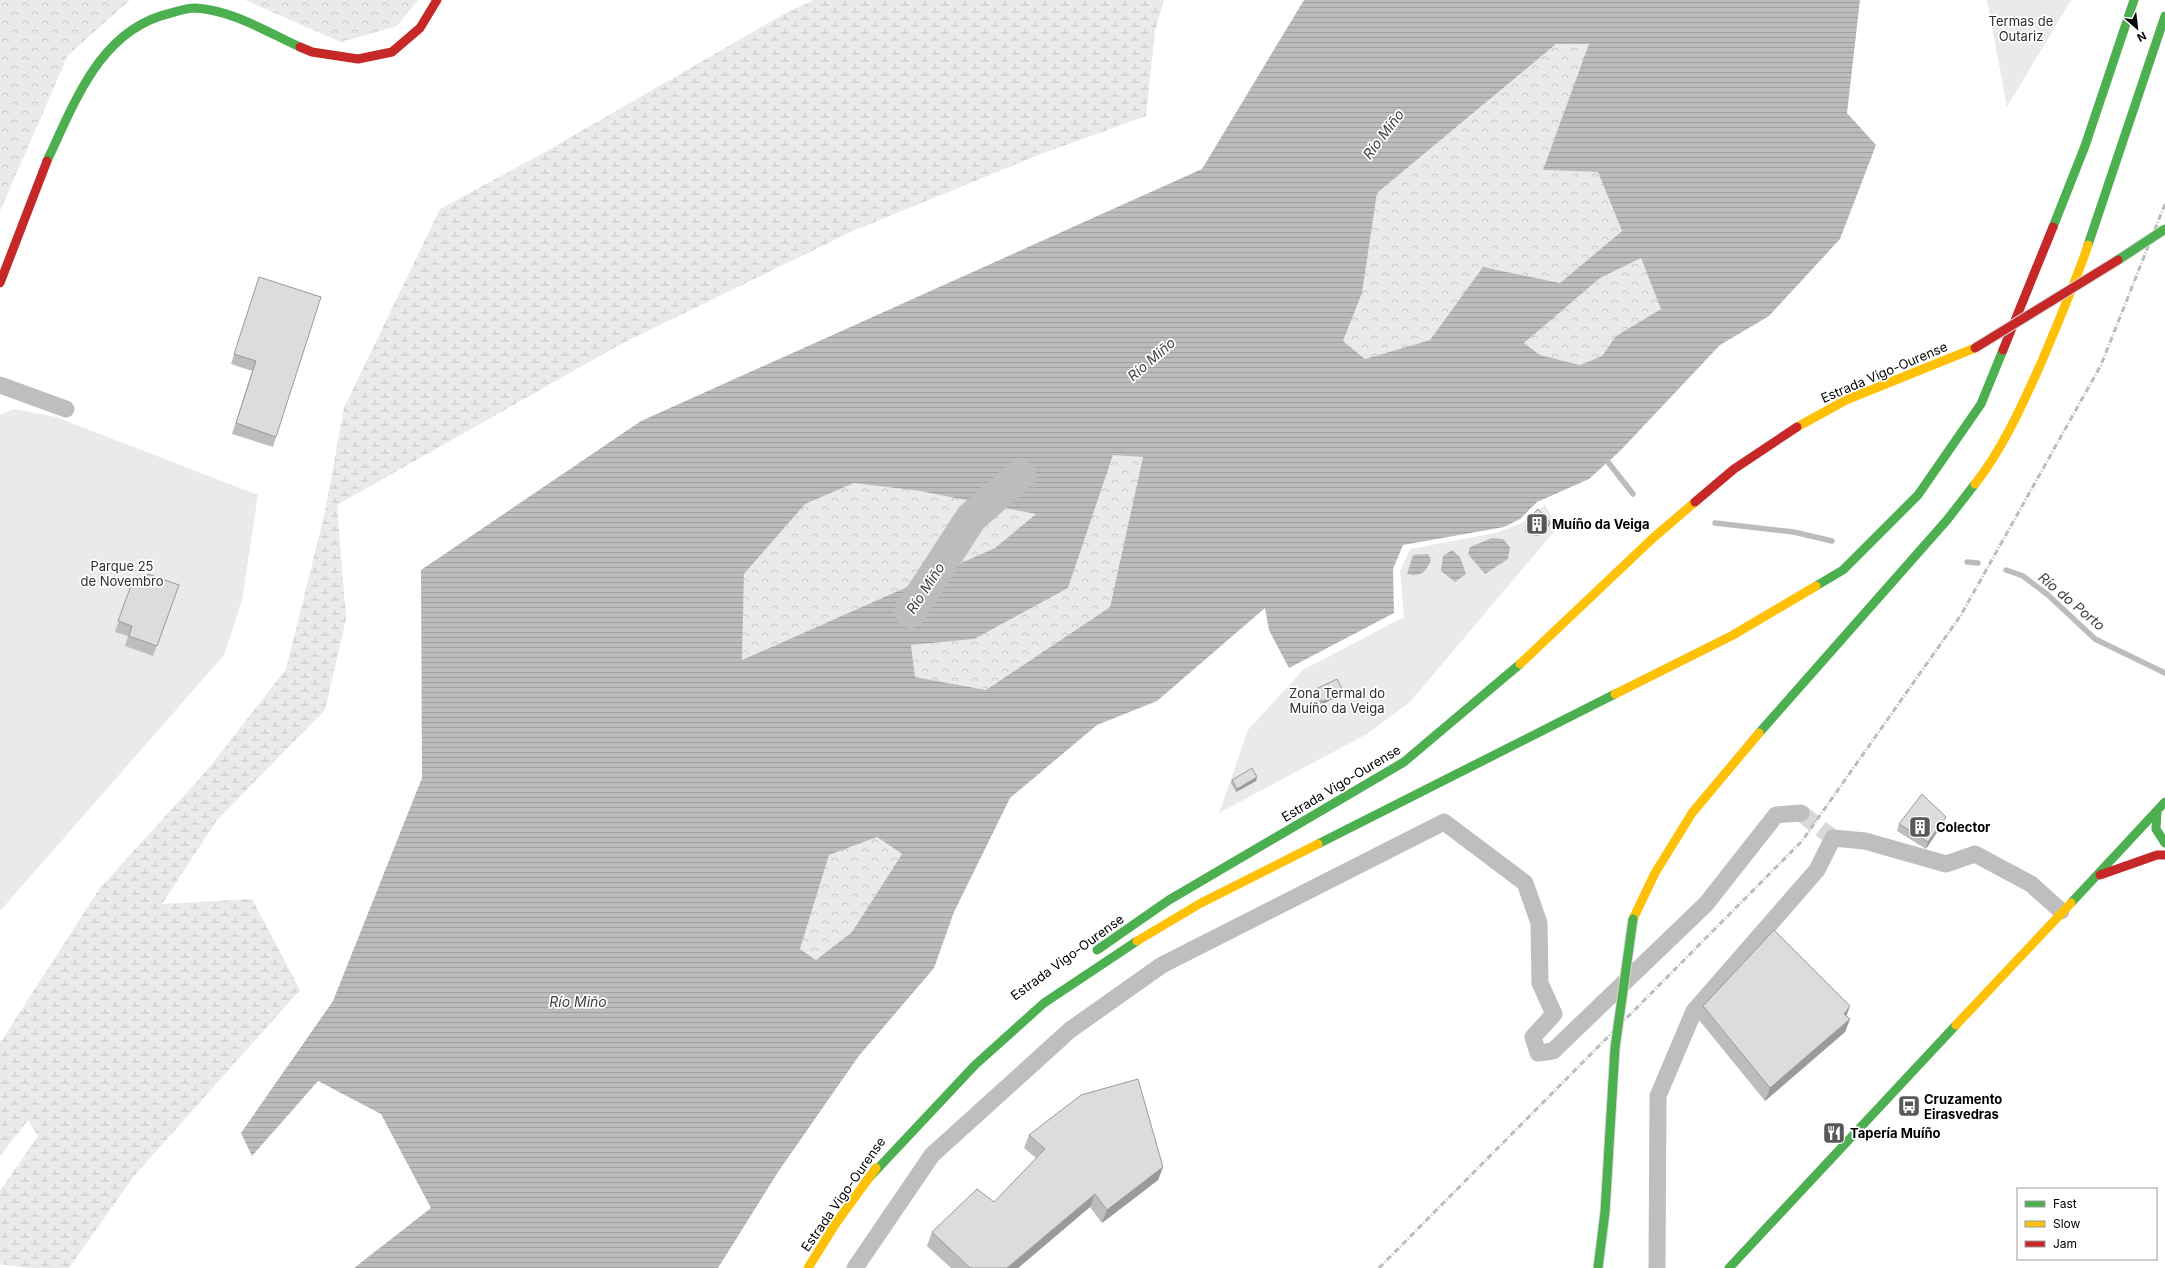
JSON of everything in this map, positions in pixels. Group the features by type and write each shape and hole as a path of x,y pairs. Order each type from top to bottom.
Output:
{"main road":[{"path":"0,283 49,156 88,76 117,40 153,17 194,8 232,16 312,52 358,59 392,52 420,28 437,0"},
{"path":"868,1180 975,1066 1044,1003 1127,948 1201,902 1733,635 1843,570 1918,495 1981,404 2085,146 2134,0"},
{"path":"1598,1268 1605,1212 1615,1048 1633,919 1655,873 1692,813 1754,737 1947,520 1992,462 2025,399 2073,289 2165,16"},
{"path":"1975,348 2068,292 2165,229"},
{"path":"1975,348 2080,296"},
{"name":"Estrada Vigo-Ourense","path":"1086,957 1169,900 1404,762 1533,653 1653,538 1734,469 1784,434 1846,400 1975,348"},
{"path":"1729,1268 2165,802"},
{"path":"2156,811 2156,829 2165,843"},
{"path":"2093,878 2157,855 2165,855"},
{"name":"Estrada Vigo-Ourense","path":"808,1268 836,1223 914,1116"}],"street":[{"path":"0,385 66,409"},
{"path":"855,1268 932,1155 1070,1030 1162,965 1444,822 1525,883 1539,923 1540,983 1554,1014 1533,1037 1538,1053 1553,1051 1706,904 1776,815 1801,813"},
{"path":"1658,1268 1658,1096 1694,1011 1817,870 1833,838 1865,841 1946,864 1975,854 2032,884 2061,912"}],"green space":[{"path":"0,0 130,0 68,55 0,211"},
{"path":"245,0 418,0 397,26 341,42"},
{"path":"814,0 1164,0 1155,31 1146,116 1041,154 855,230 621,344 337,505 346,619 325,710 217,820 162,904 252,899 300,990 134,1176 69,1268 28,1268 0,1264 0,1191 38,1136 28,1120 0,1156 0,1043 100,888 209,768 286,669 325,512 344,408 440,209 545,152 784,14"},
{"name":"Termas de Outariz","path":"1987,0 2071,0 2007,107"},
{"path":"1556,44 1590,44 1543,170 1598,172 1622,231 1560,283 1483,267 1430,340 1365,359 1343,341 1362,293 1377,193"},
{"path":"1641,258 1661,309 1616,336 1602,356 1580,365 1540,355 1524,343 1600,278"},
{"name":"Parque 25 de Novembro","path":"14,409 56,417 258,495 242,600 224,655 0,911 0,415"},
{"path":"1113,455 1143,456 1110,607 986,690 915,677 911,645 974,639 1068,588"},
{"path":"854,483 920,491 1037,514 995,548 742,660 744,574 805,504"},
{"name":"Zona Termal do Muíño da Veiga","path":"1545,505 1558,527 1410,702 1367,734 1219,813 1248,730 1303,670 1404,617 1400,571 1410,549 1495,533 1522,523"},
{"path":"877,837 902,854 852,932 816,960 800,949 829,855"}],"water":[{"name":"Río Miño","path":"1304,0 1860,0 1847,113 1876,145 1840,239 1769,316 1720,345 1620,451 1589,479 1537,502 1520,519 1504,527 1403,545 1393,569 1394,613 1289,668 1269,630 1265,608 1157,701 1097,725 1010,798 954,912 934,968 858,1057 778,1172 718,1268 354,1268 431,1208 381,1114 318,1081 252,1156 241,1133 333,1001 422,778 421,570 641,421 1202,169","holes":["1556,44 1589,44 1543,170 1598,172 1622,231 1560,283 1483,267 1430,340 1365,359 1343,341 1362,293 1377,193","1641,258 1661,309 1616,336 1602,356 1580,365 1540,355 1524,343 1600,278","1113,455 1143,457 1110,607 986,690 915,677 911,645 974,639 1068,588","854,483 920,491 1036,514 995,548 742,660 744,574 805,504","877,837 902,854 852,932 816,960 800,949 829,855"]},
{"path":"1492,538 1503,539 1510,547 1508,559 1485,574 1468,554 1470,547"},
{"path":"1452,550 1460,557 1466,574 1455,582 1441,571 1443,556"},
{"path":"1428,554 1431,560 1422,573 1416,575 1407,574 1413,555"}],"building":[{"path":"259,277 321,297 276,437 236,423 256,361 234,354"},
{"name":"Muíño da Veiga","path":"1538,509 1550,522 1540,533 1530,531 1526,528 1528,519"},
{"path":"148,574 179,585 157,646 129,636 132,626 118,621 133,580 145,584"},
{"path":"1337,679 1343,691 1322,702 1316,689"},
{"path":"1252,768 1257,777 1237,789 1232,780"},
{"name":"Colector","path":"1922,794 1946,817 1928,842 1899,824"},
{"path":"1774,930 1850,1006 1844,1014 1850,1019 1770,1088 1703,1006"},
{"path":"1138,1079 1163,1167 1107,1210 1095,1194 1007,1268 970,1268 932,1232 977,1189 994,1202 1045,1149 1029,1135 1081,1095"}],"waterway":[{"name":"Río do Porto","path":"1608,462 1633,494"},
{"name":"Río Miño","path":"910,612 971,518 1020,475"},
{"name":"Río do Porto","path":"1715,523 1794,532 1832,541"},
{"name":"Río do Porto","path":"1967,562 1978,563"},
{"name":"Río do Porto","path":"2006,570 2023,576 2048,595 2095,639 2165,673"}],"tunnel":[{"path":"1801,813 1833,838"}],"railway":[{"path":"1379,1268 1802,841 1961,615 2101,365 2165,204"}],"traffic: fast":[{"path":"2053,227 2085,146 2134,0"},
{"path":"47,161 68,115 93,71 108,51 126,35 146,22 186,9 195,8 209,10 236,17 300,47"},
{"path":"2088,245 2165,16"},
{"path":"2118,260 2165,229"},
{"path":"1816,586 1843,570 1918,495 1981,404 2003,350"},
{"path":"1759,733 1947,520 1975,484"},
{"path":"1097,950 1169,900 1404,762 1520,664"},
{"path":"1318,844 1615,694"},
{"path":"2071,903 2165,802"},
{"path":"2157,811 2156,829 2165,843"},
{"path":"1598,1268 1605,1212 1615,1048 1633,919"},
{"path":"867,1180 975,1065 1044,1003 1137,941"},
{"path":"1729,1268 1956,1025"}],"traffic: slow":[{"path":"1975,484 1995,455 2020,409 2042,361 2078,274 2088,245"},
{"path":"1797,427 1846,400 1975,348"},
{"path":"1520,664 1653,538 1695,502"},
{"path":"1615,694 1733,635 1816,586"},
{"path":"1633,919 1655,873 1692,813 1759,733"},
{"path":"1137,941 1201,903 1318,844"},
{"path":"1956,1025 2071,903"},
{"path":"808,1268 836,1223 876,1168"}],"traffic: jam":[{"path":"300,47 312,52 358,59 392,52 420,28 437,0"},
{"path":"0,283 47,161"},
{"path":"2003,350 2053,227"},
{"path":"1975,348 2118,260"},
{"path":"1695,502 1734,469 1797,427"},
{"path":"2100,875 2157,855 2165,855"}],"place":[{"name":"Muíño da Veiga","path":"1537,524"},
{"name":"Colector","path":"1920,827"},
{"name":"Cruzamento Eirasvedras","path":"1909,1106"},
{"name":"Tapería Muíño","path":"1834,1133"}]}
